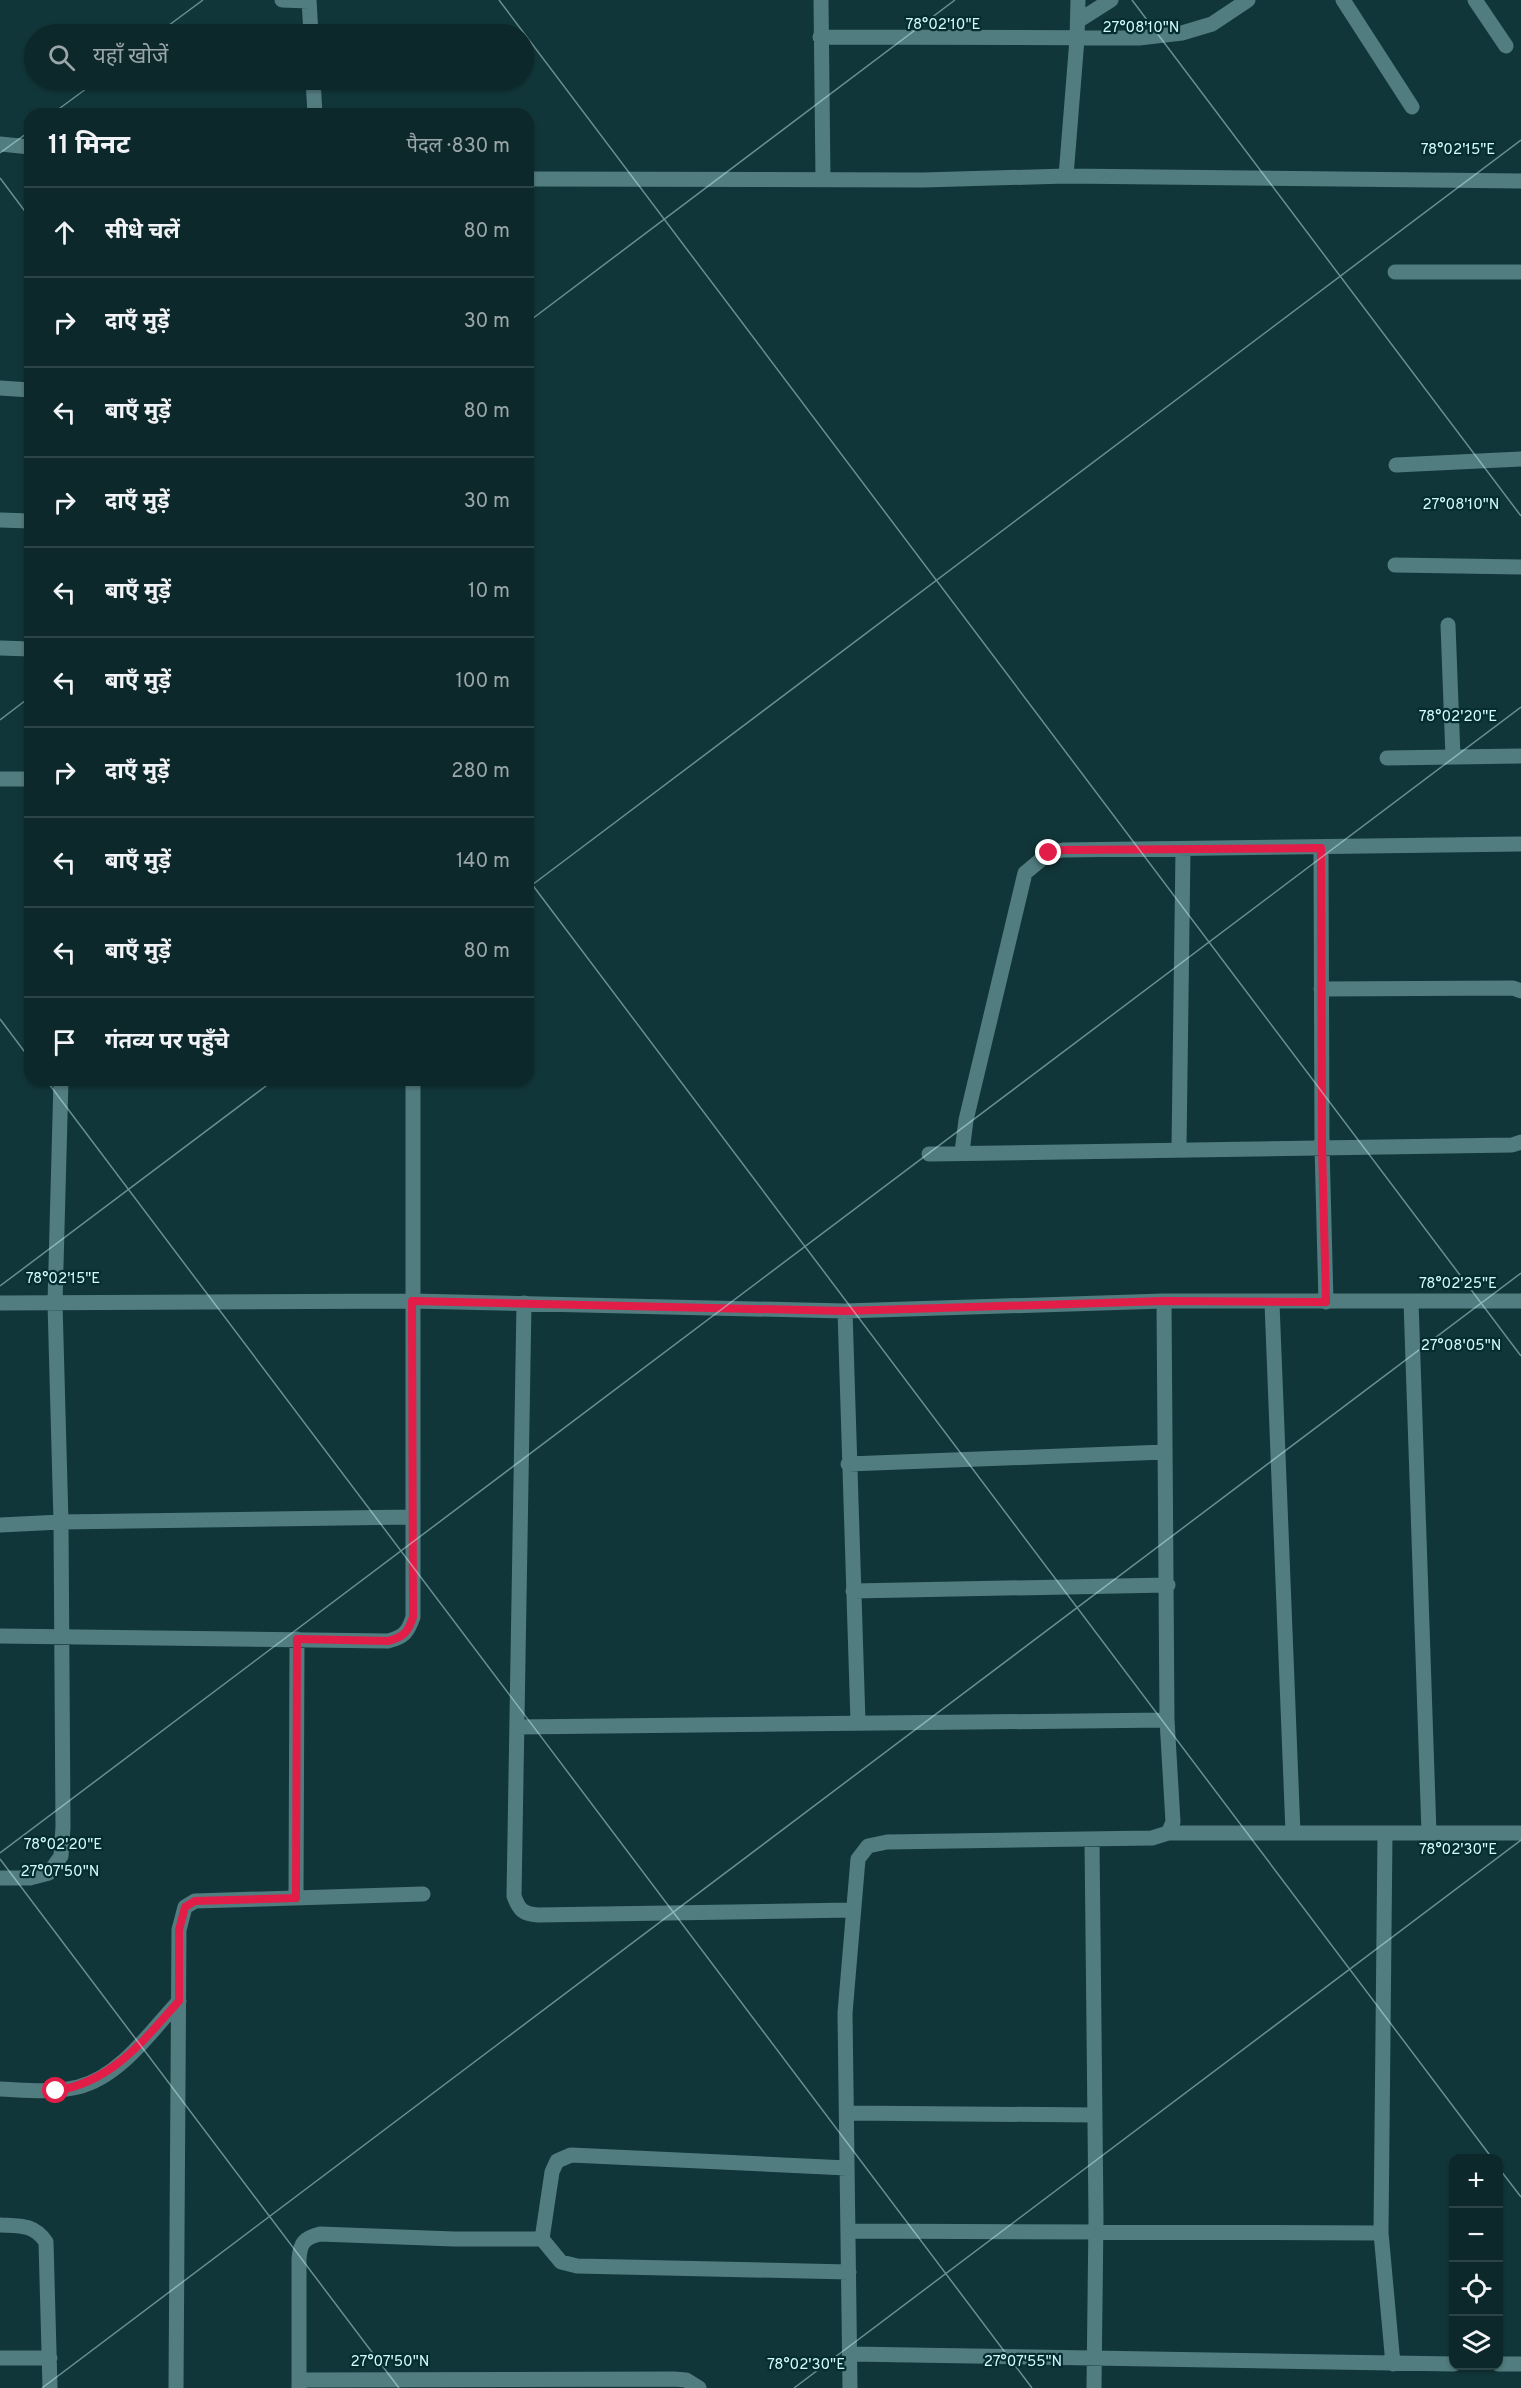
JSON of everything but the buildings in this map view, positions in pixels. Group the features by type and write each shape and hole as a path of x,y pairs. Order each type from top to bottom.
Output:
{"street":[{"path":"282,0 309,1 310,24"},
{"path":"821,0 823,179"},
{"path":"1066,176 1078,0"},
{"path":"1078,21 1111,0"},
{"path":"820,37 1139,38 1182,33 1212,24 1248,0"},
{"path":"1343,0 1412,107"},
{"path":"1475,0 1506,46"},
{"path":"314,90 315,108"},
{"path":"0,144 24,146"},
{"path":"534,179 1066,176 1521,181"},
{"path":"1395,272 1521,272"},
{"path":"0,388 24,390"},
{"path":"1396,465 1521,459"},
{"path":"0,520 24,521"},
{"path":"1395,565 1521,567"},
{"path":"1448,625 1454,757"},
{"path":"0,648 24,649"},
{"path":"1388,758 1521,756"},
{"path":"0,779 24,779"},
{"path":"962,1152 966,1120 1025,873 1049,853 1063,850 1521,844"},
{"path":"1321,848 1322,1146 1326,1302"},
{"path":"1179,1148 1183,850"},
{"path":"1322,989 1513,988 1521,991"},
{"path":"0,1878 30,1878 49,1873 61,1856 63,1827 61,1522 55,1303 61,1086"},
{"path":"0,1636 388,1641 399,1638 408,1631 413,1617 413,1086"},
{"path":"929,1154 1512,1144 1521,1142"},
{"path":"0,1303 412,1301 845,1311 1164,1301 1272,1303 1521,1301"},
{"path":"1164,1301 1168,1585 1167,1720 1173,1822 1168,1833"},
{"path":"1411,1301 1429,1833"},
{"path":"524,1303 514,1896 519,1909 527,1914 852,1910"},
{"path":"1272,1303 1293,1833"},
{"path":"845,1311 848,1464 858,1722"},
{"path":"848,1464 1165,1452"},
{"path":"0,1525 61,1522 412,1517"},
{"path":"853,1591 1168,1585"},
{"path":"296,1898 297,1639"},
{"path":"517,1727 1167,1720"},
{"path":"850,2388 845,2013 858,1859 868,1846 887,1842 1152,1838 1168,1833 1521,1833"},
{"path":"1385,1833 1381,2233 1393,2364"},
{"path":"1092,1839 1096,2234 1094,2388"},
{"path":"176,2388 179,1930 185,1907 195,1901 423,1894"},
{"path":"0,2089 56,2091 80,2087 107,2073 141,2043 179,2001"},
{"path":"847,2113 1095,2115"},
{"path":"847,2168 571,2155 557,2161 552,2172 542,2239 561,2262 577,2266 849,2272"},
{"path":"0,2225 27,2226 39,2231 46,2242 50,2388"},
{"path":"848,2231 1096,2234 1381,2233"},
{"path":"542,2239 454,2239 320,2234 307,2237 300,2245 298,2259 299,2384 674,2379 686,2380 699,2388"},
{"path":"850,2354 1094,2356 1449,2364"},
{"path":"0,2358 50,2358"},
{"path":"1503,2364 1521,2364"}],"route":[{"path":"56,2091 80,2087 107,2073 141,2043 179,2001 179,1930 185,1907 195,1901 296,1898 297,1639 388,1641 399,1638 408,1631 413,1617 412,1301 845,1311 1164,1301 1326,1302 1322,1146 1321,848 1063,850 1049,853"}]}
